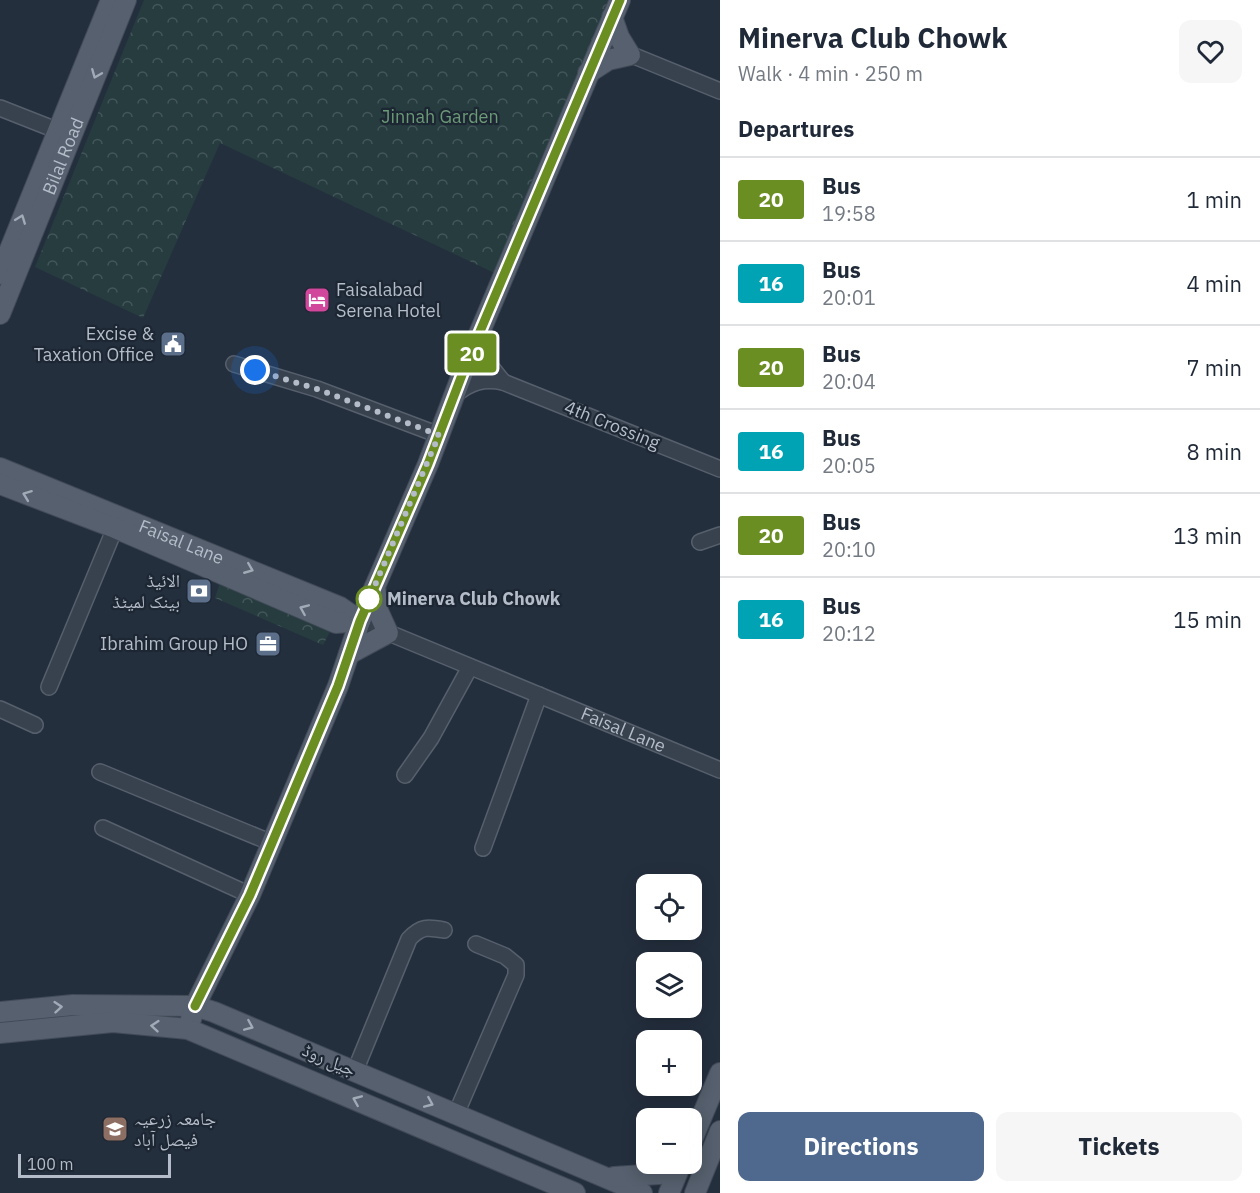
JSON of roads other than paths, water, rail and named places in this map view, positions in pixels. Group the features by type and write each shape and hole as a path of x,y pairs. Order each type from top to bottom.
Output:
{"main road":[{"name":"Bilal Road","path":"0,274 56,130 111,0"},
{"name":"Bilal Road","path":"0,314 126,0"},
{"path":"188,1029 195,1006 250,895 272,843 349,654 360,621 616,8"},
{"path":"588,72 608,60 630,55 619,37 616,8"},
{"name":"Faisal Lane","path":"0,468 340,606 360,621"},
{"name":"Faisal Lane","path":"0,484 115,528 336,623 360,621"},
{"path":"349,654 388,633 378,611 375,587"},
{"name":"جیل روڈ","path":"0,1012 73,1005 195,1006 642,1193"},
{"name":"جیل روڈ","path":"0,1033 113,1022 188,1029 575,1193"},
{"path":"702,1116 720,1073"},
{"path":"695,1193 720,1131"},
{"path":"602,1176 629,1178 659,1174"},
{"path":"669,1193 677,1174"}],"street":[{"path":"600,42 720,91"},
{"path":"0,108 56,130"},
{"path":"477,340 488,363 503,382"},
{"path":"234,364 317,389 439,435"},
{"path":"455,395 463,388 482,380 503,382"},
{"name":"4th Crossing","path":"503,382 720,469"},
{"path":"49,687 115,528"},
{"path":"700,542 720,535"},
{"name":"Faisal Lane","path":"360,621 720,770"},
{"path":"405,775 431,738 470,667"},
{"path":"483,848 539,695"},
{"path":"0,710 35,725"},
{"path":"100,772 272,843"},
{"path":"103,828 250,895"},
{"path":"355,1071 410,939 418,929 427,926 444,930"},
{"path":"456,1114 516,975 516,965 505,956 476,944"}],"place":[{"name":"Faisalabad Serena Hotel","path":"317,300"},
{"name":"Excise & Taxation Office","path":"173,344"},
{"name":"الائیڈ بینک لمیٹڈ","path":"199,591"},
{"name":"Minerva Club Chowk","path":"369,599"},
{"name":"Ibrahim Group HO","path":"268,644"},
{"name":"جامعہ زرعیہ فیصل آباد","path":"115,1129"}],"park label":[{"name":"Jinnah Garden","path":"440,117"}]}
